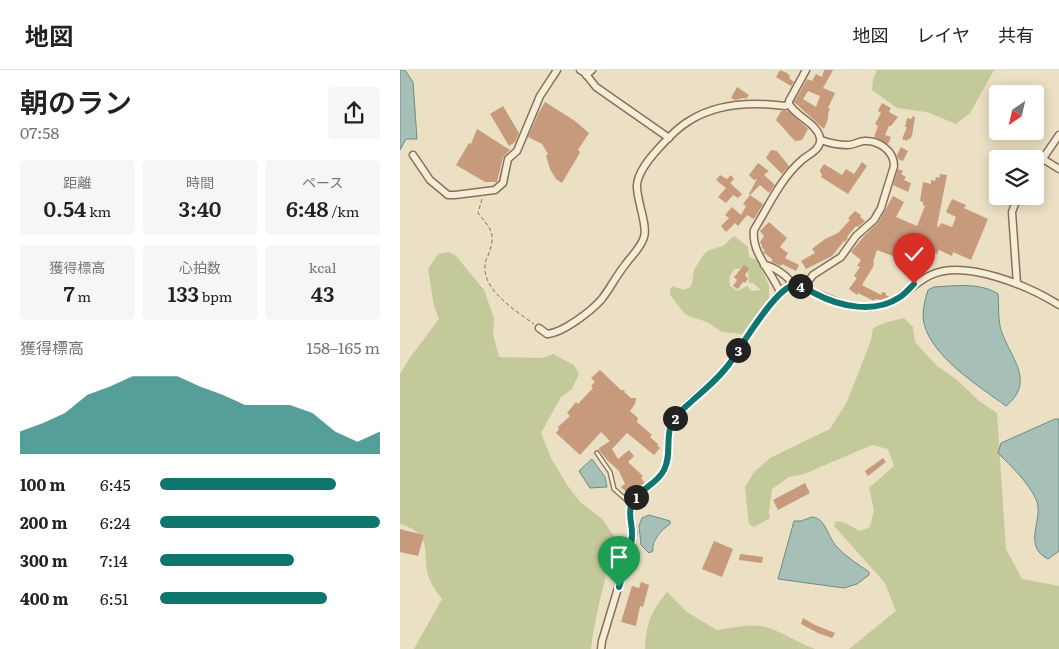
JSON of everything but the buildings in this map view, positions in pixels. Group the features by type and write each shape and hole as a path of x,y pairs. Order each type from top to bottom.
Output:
{"street":[{"path":"414,155 430,180 448,195 495,190 503,183 508,159 517,151 540,96 557,70"},
{"path":"580,70 596,87 669,138"},
{"path":"586,75 592,70"},
{"path":"780,292 764,265 753,237 754,230 788,175 801,160 815,151 821,140 813,126 792,109 789,104 806,70"},
{"path":"539,328 548,334 554,334 577,320 600,300 625,264 640,247 645,235 637,184 640,174 654,154 669,138 687,122 714,111 748,104 785,106 789,104"},
{"path":"1044,157 1059,135"},
{"path":"804,286 813,275 841,257 856,236 874,220 881,208 894,166 892,153 875,143 864,141 849,145 821,140"},
{"path":"1044,159 1059,169"},
{"path":"1015,205 1012,212 1017,284"},
{"path":"764,265 769,266 791,280 792,285"},
{"path":"601,649 633,534 630,519 631,505 636,497 654,483 664,471 667,461 670,430 676,417 714,381 731,361 746,337 780,292 792,285 804,286 815,294 847,305 869,308 886,304 901,296 914,284 931,274 943,270 954,270 983,274 1017,284 1041,294 1059,306"}],"lane":[{"path":"597,453 610,472 614,489 631,505"}],"path":[{"path":"484,192 478,213 493,236 490,251 484,264 486,276 492,287 508,305 539,328"}],"green space":[{"path":"877,70 994,70 970,113 956,124 927,112 897,108 872,90 873,79"},
{"path":"734,236 748,247 749,257 758,260 769,286 769,299 742,334 722,332 707,322 689,316 684,313 670,295 672,286 684,290 690,287 694,270 704,254 709,250 723,246","holes":["744,268 748,273 749,283 753,283 761,290 752,291 747,286 738,291 730,286 730,277 735,269"]},
{"path":"449,252 456,256 484,290 494,318 493,334 499,357 542,358 553,354 574,365 579,374 572,389 561,397 541,433 551,458 567,485 580,502 602,519 614,536 595,621 591,649 414,649 442,599 429,578 425,546 422,539 411,528 400,524 400,374 439,319 434,306 428,269 438,254"},
{"path":"904,318 913,327 915,342 937,366 956,379 979,401 997,413 1006,549 1022,579 1059,586 1059,649 849,649 896,611 885,583 834,526 836,521 845,523 860,531 870,527 874,510 869,488 894,466 888,449 872,445 804,474 789,477 772,489 770,518 754,527 749,524 745,487 754,472 770,458 830,429 847,402 871,340 873,328"},
{"path":"667,592 687,612 717,630 760,626 774,630 815,649 645,649 650,618"}],"water":[{"path":"400,70 405,70 413,82 417,139 406,139 400,150"},
{"path":"975,286 998,294 1000,326 1018,367 1020,377 1020,387 1006,406 956,368 933,344 926,331 923,317 928,290 934,287"},
{"path":"1055,419 1059,419 1059,551 1048,559 1036,547 1035,531 1038,507 1036,499 1024,480 998,453 1001,443"},
{"path":"592,459 605,477 607,487 590,488 579,471"},
{"path":"649,515 670,521 670,524 658,536 654,543 653,551 649,553 641,545 639,526 642,518"},
{"path":"812,517 821,521 837,547 869,572 869,575 857,584 844,588 778,579 794,521 801,521"}],"route":[{"path":"619,587 633,534 630,519 631,505 636,497 654,483 664,471 672,422 680,412 714,381 731,361 746,337 780,292 788,287 804,286 815,294 847,305 869,308 886,304 901,296 914,284"}]}
